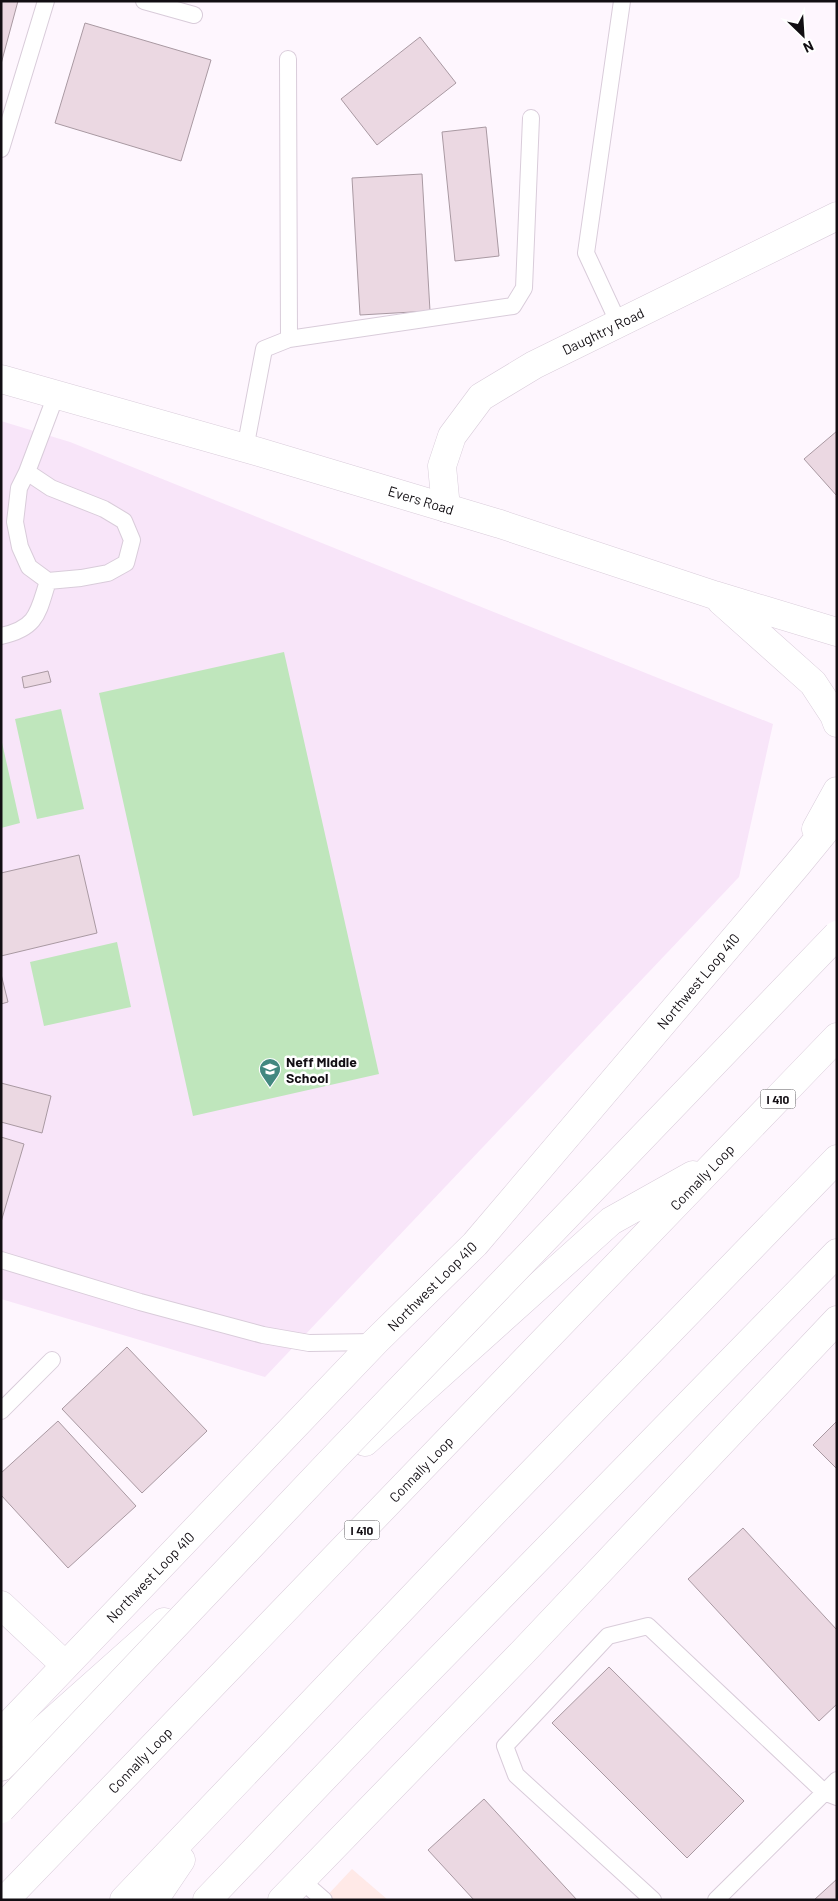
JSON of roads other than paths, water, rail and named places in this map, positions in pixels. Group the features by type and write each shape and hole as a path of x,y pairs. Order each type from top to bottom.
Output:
{"main road":[{"name":"Daughtry Road","path":"446,508 442,466 452,436 480,397 534,365 837,216"},
{"name":"Evers Road","path":"1,379 500,524 714,596 837,632"},
{"path":"714,596 813,683 834,715 837,723"},
{"path":"797,865 837,791"},
{"name":"Northwest Loop 410","path":"1,1733 376,1342 475,1244 837,816"},
{"path":"797,865 837,846"},
{"path":"1,1809 334,1458 837,936"},
{"name":"Connally Loop","path":"5,1900 837,1037"},
{"path":"124,1900 495,1511 837,1159"},
{"path":"1,1768 611,1221 718,1161"},
{"path":"208,1900 370,1730 837,1253"},
{"path":"282,1900 522,1652 837,1320"},
{"path":"1,1605 66,1665"},
{"path":"154,1900 222,1798"}],"lane":[{"path":"1,149 46,1"},
{"path":"144,1 194,15"},
{"path":"618,324 586,253 622,1"},
{"path":"288,59 289,339"},
{"path":"245,449 264,349 289,339 513,306 524,288 531,118"},
{"path":"27,472 51,488 104,508 124,521 132,540 126,563 108,573 48,581 29,566 20,547 15,522 19,488 27,472 56,395"},
{"path":"1,636 16,632 37,617 48,581"},
{"path":"1,1260 140,1302 263,1335 309,1343 376,1342"},
{"path":"1,1411 52,1360"},
{"path":"653,1900 516,1775 505,1746 608,1636 648,1626 831,1795"},
{"path":"716,1900 831,1795 837,1780"},
{"path":"301,1880 324,1900"}],"place":[{"name":"Neff Middle School","path":"270,1088"}]}
